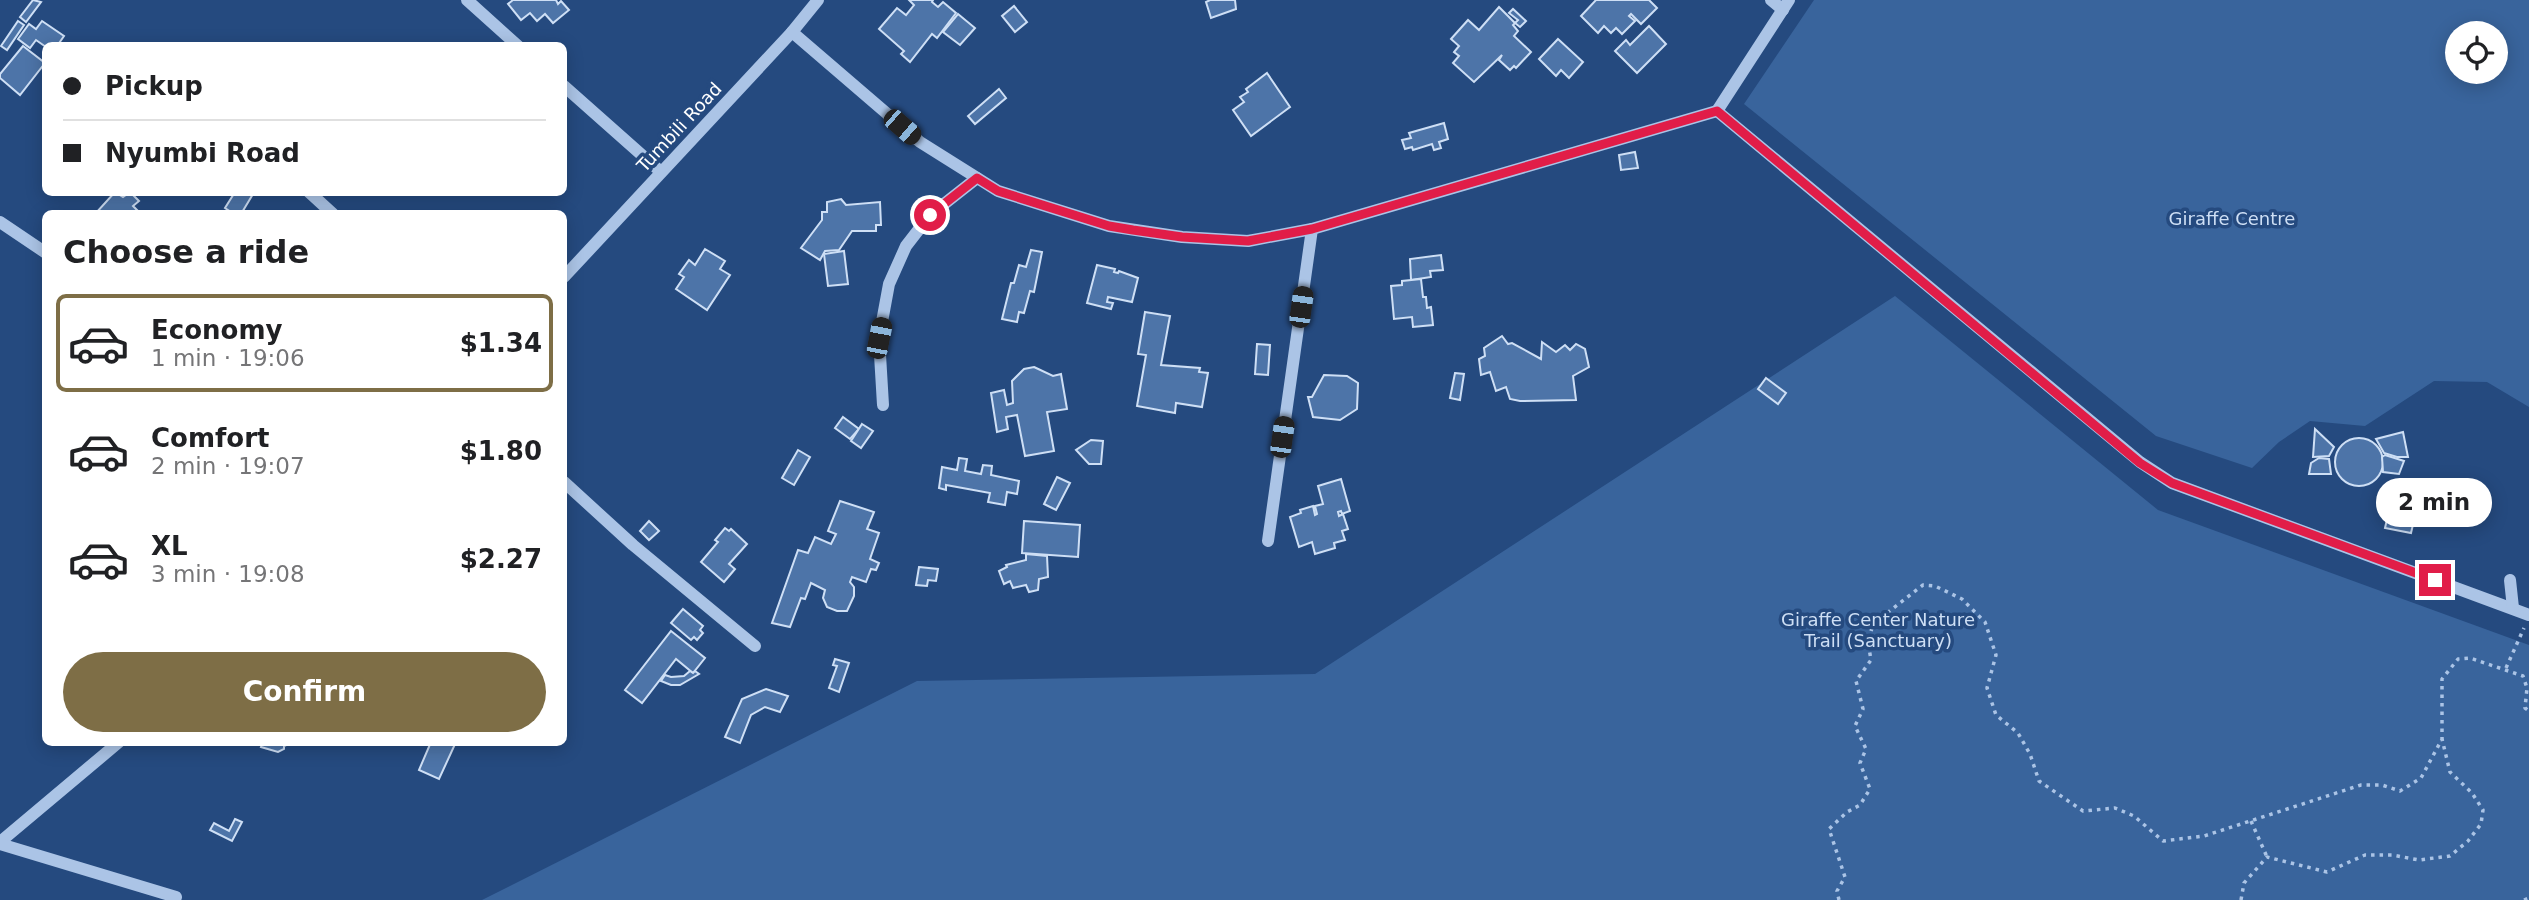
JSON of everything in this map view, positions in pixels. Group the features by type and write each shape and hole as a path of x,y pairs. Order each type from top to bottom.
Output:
{"street":[{"path":"467,0 514,42"},
{"name":"Tumbili Road","path":"567,274 792,32 818,0"},
{"path":"792,32 920,142 998,191 1121,228 1182,237 1248,241 1312,229 1717,111 1786,5 1770,0"},
{"path":"567,89 661,172"},
{"path":"1717,111 2140,463 2172,483 2529,615"},
{"path":"883,405 879,338 889,284 906,246 930,215 977,178"},
{"path":"313,196 329,210"},
{"path":"0,222 42,250"},
{"path":"1268,541 1312,229"},
{"path":"567,485 633,545 755,646"},
{"path":"2510,580 2513,608"},
{"path":"0,843 114,746"},
{"path":"0,843 176,897"}],"path":[{"path":"1839,900 1838,891 1845,877 1829,829 1847,812 1860,805 1870,789 1860,763 1866,749 1855,726 1863,709 1856,681 1871,660 1868,642 1873,624 1923,585 1935,586 1962,599 1985,622 1996,655 1987,688 1996,715 2018,733 2031,754 2039,781 2083,811 2115,808 2134,816 2163,841 2204,836 2361,785 2382,785 2400,791 2421,778 2442,739"},
{"path":"2506,668 2529,615"},
{"path":"2267,857 2327,872 2365,855 2392,855 2419,860 2450,856 2468,841 2481,824 2483,810 2472,793 2451,772 2442,739 2442,679 2458,659 2470,658 2506,668 2523,676 2527,688 2525,708 2529,711"},
{"path":"2251,821 2267,857"},
{"path":"2241,900 2244,883 2267,857"}],"green space":[{"name":"Giraffe Centre","path":"1814,0 2529,0 2529,407 2487,382 2434,381 2365,426 2310,421 2279,442 2252,468 2156,436 1744,104"},
{"name":"Giraffe Center Nature Trail (Sanctuary)","path":"1895,296 2158,510 2529,645 2529,900 482,900 917,681 1315,674"}],"building":[{"path":"33,0 41,2 26,22 20,17"},
{"path":"513,0 556,0 558,4 561,1 569,10 553,23 545,14 537,21 530,13 521,20 508,4"},
{"path":"909,0 933,0 938,7 943,2 956,13 937,38 932,34 910,62 901,54 904,51 879,29 897,8 906,15 914,5"},
{"path":"1235,0 1236,9 1211,18 1206,2"},
{"path":"1596,0 1649,0 1657,8 1641,24 1631,14 1629,16 1635,21 1622,34 1616,28 1611,33 1604,26 1598,33 1581,16"},
{"path":"1014,6 1027,22 1015,32 1002,16"},
{"path":"1499,7 1515,23 1513,25 1518,31 1514,36 1531,52 1516,68 1514,66 1510,70 1499,60 1502,55 1474,82 1453,63 1459,56 1454,52 1459,46 1451,39 1468,20 1479,30"},
{"path":"1513,9 1526,21 1520,27 1515,23 1518,20 1509,13"},
{"path":"958,14 975,28 960,45 943,32"},
{"path":"18,21 24,25 7,50 1,46"},
{"path":"42,21 64,36 60,42 42,42 42,44 36,40 30,48 18,39 29,24 36,29"},
{"path":"1649,26 1666,44 1637,73 1615,51 1626,40 1630,45"},
{"path":"1558,39 1583,62 1569,78 1561,70 1556,76 1539,59"},
{"path":"23,46 42,61 42,67 20,95 0,78 0,74"},
{"path":"1267,73 1290,107 1251,136 1233,110 1244,102 1240,97 1248,92 1246,89"},
{"path":"999,89 1006,98 975,124 968,116"},
{"path":"1444,123 1448,139 1439,142 1441,148 1434,150 1432,144 1413,150 1412,147 1405,149 1402,140 1411,138 1409,133"},
{"path":"1635,152 1638,168 1621,170 1619,155"},
{"path":"111,196 134,196 139,201 133,206 137,210 99,210"},
{"path":"232,196 252,196 243,210 225,208"},
{"path":"841,199 846,205 880,202 881,225 876,225 876,231 852,231 839,250 825,251 820,260 801,248 822,220 822,212 827,212 827,202"},
{"path":"705,249 725,261 720,269 730,275 707,310 676,289 684,277 679,274 689,260 695,265"},
{"path":"1031,250 1042,252 1034,292 1030,291 1024,313 1019,312 1017,322 1002,319 1011,283 1014,283 1019,265 1026,267"},
{"path":"844,251 848,284 828,286 824,254"},
{"path":"1441,255 1443,270 1430,271 1431,277 1411,280 1410,259"},
{"path":"1097,265 1138,278 1132,302 1108,297 1107,302 1113,303 1111,309 1087,303"},
{"path":"1421,279 1423,297 1426,297 1427,308 1431,307 1433,325 1413,327 1412,317 1394,319 1391,286 1402,285 1402,281"},
{"path":"1145,312 1170,316 1161,365 1200,368 1199,372 1208,373 1202,407 1176,403 1175,413 1137,406 1146,355 1138,354"},
{"path":"1502,336 1508,344 1512,343 1541,359 1542,342 1556,352 1565,345 1570,350 1576,344 1585,349 1589,367 1573,376 1576,400 1520,401 1510,399 1506,387 1496,391 1490,372 1481,375 1479,359 1485,356 1484,348"},
{"path":"1257,344 1270,345 1268,375 1255,374"},
{"path":"1034,367 1053,376 1061,374 1067,409 1047,412 1054,451 1025,456 1017,415 1006,417 1008,429 997,432 991,393 1004,390 1007,405 1013,403 1012,381 1024,369"},
{"path":"1455,373 1464,374 1460,400 1450,398"},
{"path":"1324,375 1347,376 1358,383 1357,409 1340,420 1313,417 1308,397 1312,397"},
{"path":"1766,378 1786,393 1778,404 1758,389"},
{"path":"843,417 859,429 850,439 835,428"},
{"path":"862,424 873,431 861,448 851,441"},
{"path":"2315,429 2334,447 2329,456 2313,457"},
{"path":"2403,432 2408,457 2384,453 2376,439"},
{"path":"2359,438 2376,445 2383,462 2376,479 2359,486 2342,479 2335,462 2342,445"},
{"path":"1091,440 1103,441 1101,464 1089,464 1076,450"},
{"path":"798,450 810,457 794,485 782,478"},
{"path":"2385,455 2404,461 2399,474 2383,472 2382,457"},
{"path":"959,458 967,459 965,471 981,474 983,465 992,466 991,475 1019,481 1017,494 1007,492 1005,505 988,502 990,493 946,485 946,490 939,488 942,467 957,470"},
{"path":"2319,458 2329,459 2331,474 2309,474 2311,463"},
{"path":"1057,477 1070,483 1056,510 1044,504"},
{"path":"1341,479 1350,511 1342,514 1341,511 1338,512 1339,516 1343,514 1348,529 1342,531 1345,540 1334,543 1335,548 1315,554 1312,542 1299,547 1290,517 1313,506 1315,515 1317,514 1315,506 1323,504 1318,486"},
{"path":"2393,493 2419,499 2411,533 2385,528"},
{"path":"840,501 874,512 867,529 879,533 870,559 879,563 876,570 871,569 866,582 852,577 850,582 854,587 854,596 847,611 827,607 823,598 825,590 811,583 805,599 801,598 790,627 772,623 798,550 808,553 815,537 831,544 836,534 828,531"},
{"path":"649,521 659,531 649,540 640,531"},
{"path":"1024,521 1080,525 1078,557 1022,553"},
{"path":"725,528 729,531 731,529 747,544 729,564 735,569 724,582 701,562 718,542 715,540"},
{"path":"1026,554 1047,556 1048,577 1039,579 1038,590 1029,592 1026,585 1013,588 1010,581 1004,584 999,571 1007,567 1006,565 1026,560"},
{"path":"919,567 938,569 936,581 928,580 927,586 916,585"},
{"path":"683,609 703,626 700,630 703,633 697,640 694,637 691,640 671,623"},
{"path":"671,631 705,658 693,673 676,659 642,703 625,690"},
{"path":"835,659 849,663 839,692 829,688 837,666 833,665"},
{"path":"690,671 699,674 680,685 661,681 665,675 684,676"},
{"path":"766,689 788,696 780,712 765,707 751,715 740,743 725,737 742,699"},
{"path":"284,746 284,749 278,752 261,747"},
{"path":"429,746 454,746 439,779 419,770"},
{"path":"235,819 242,822 232,841 210,830 214,823 229,831"}],"route":[{"path":"930,215 977,178 998,191 1109,226 1182,237 1248,241 1312,229 1717,111 2140,463 2172,483 2435,580"}]}
